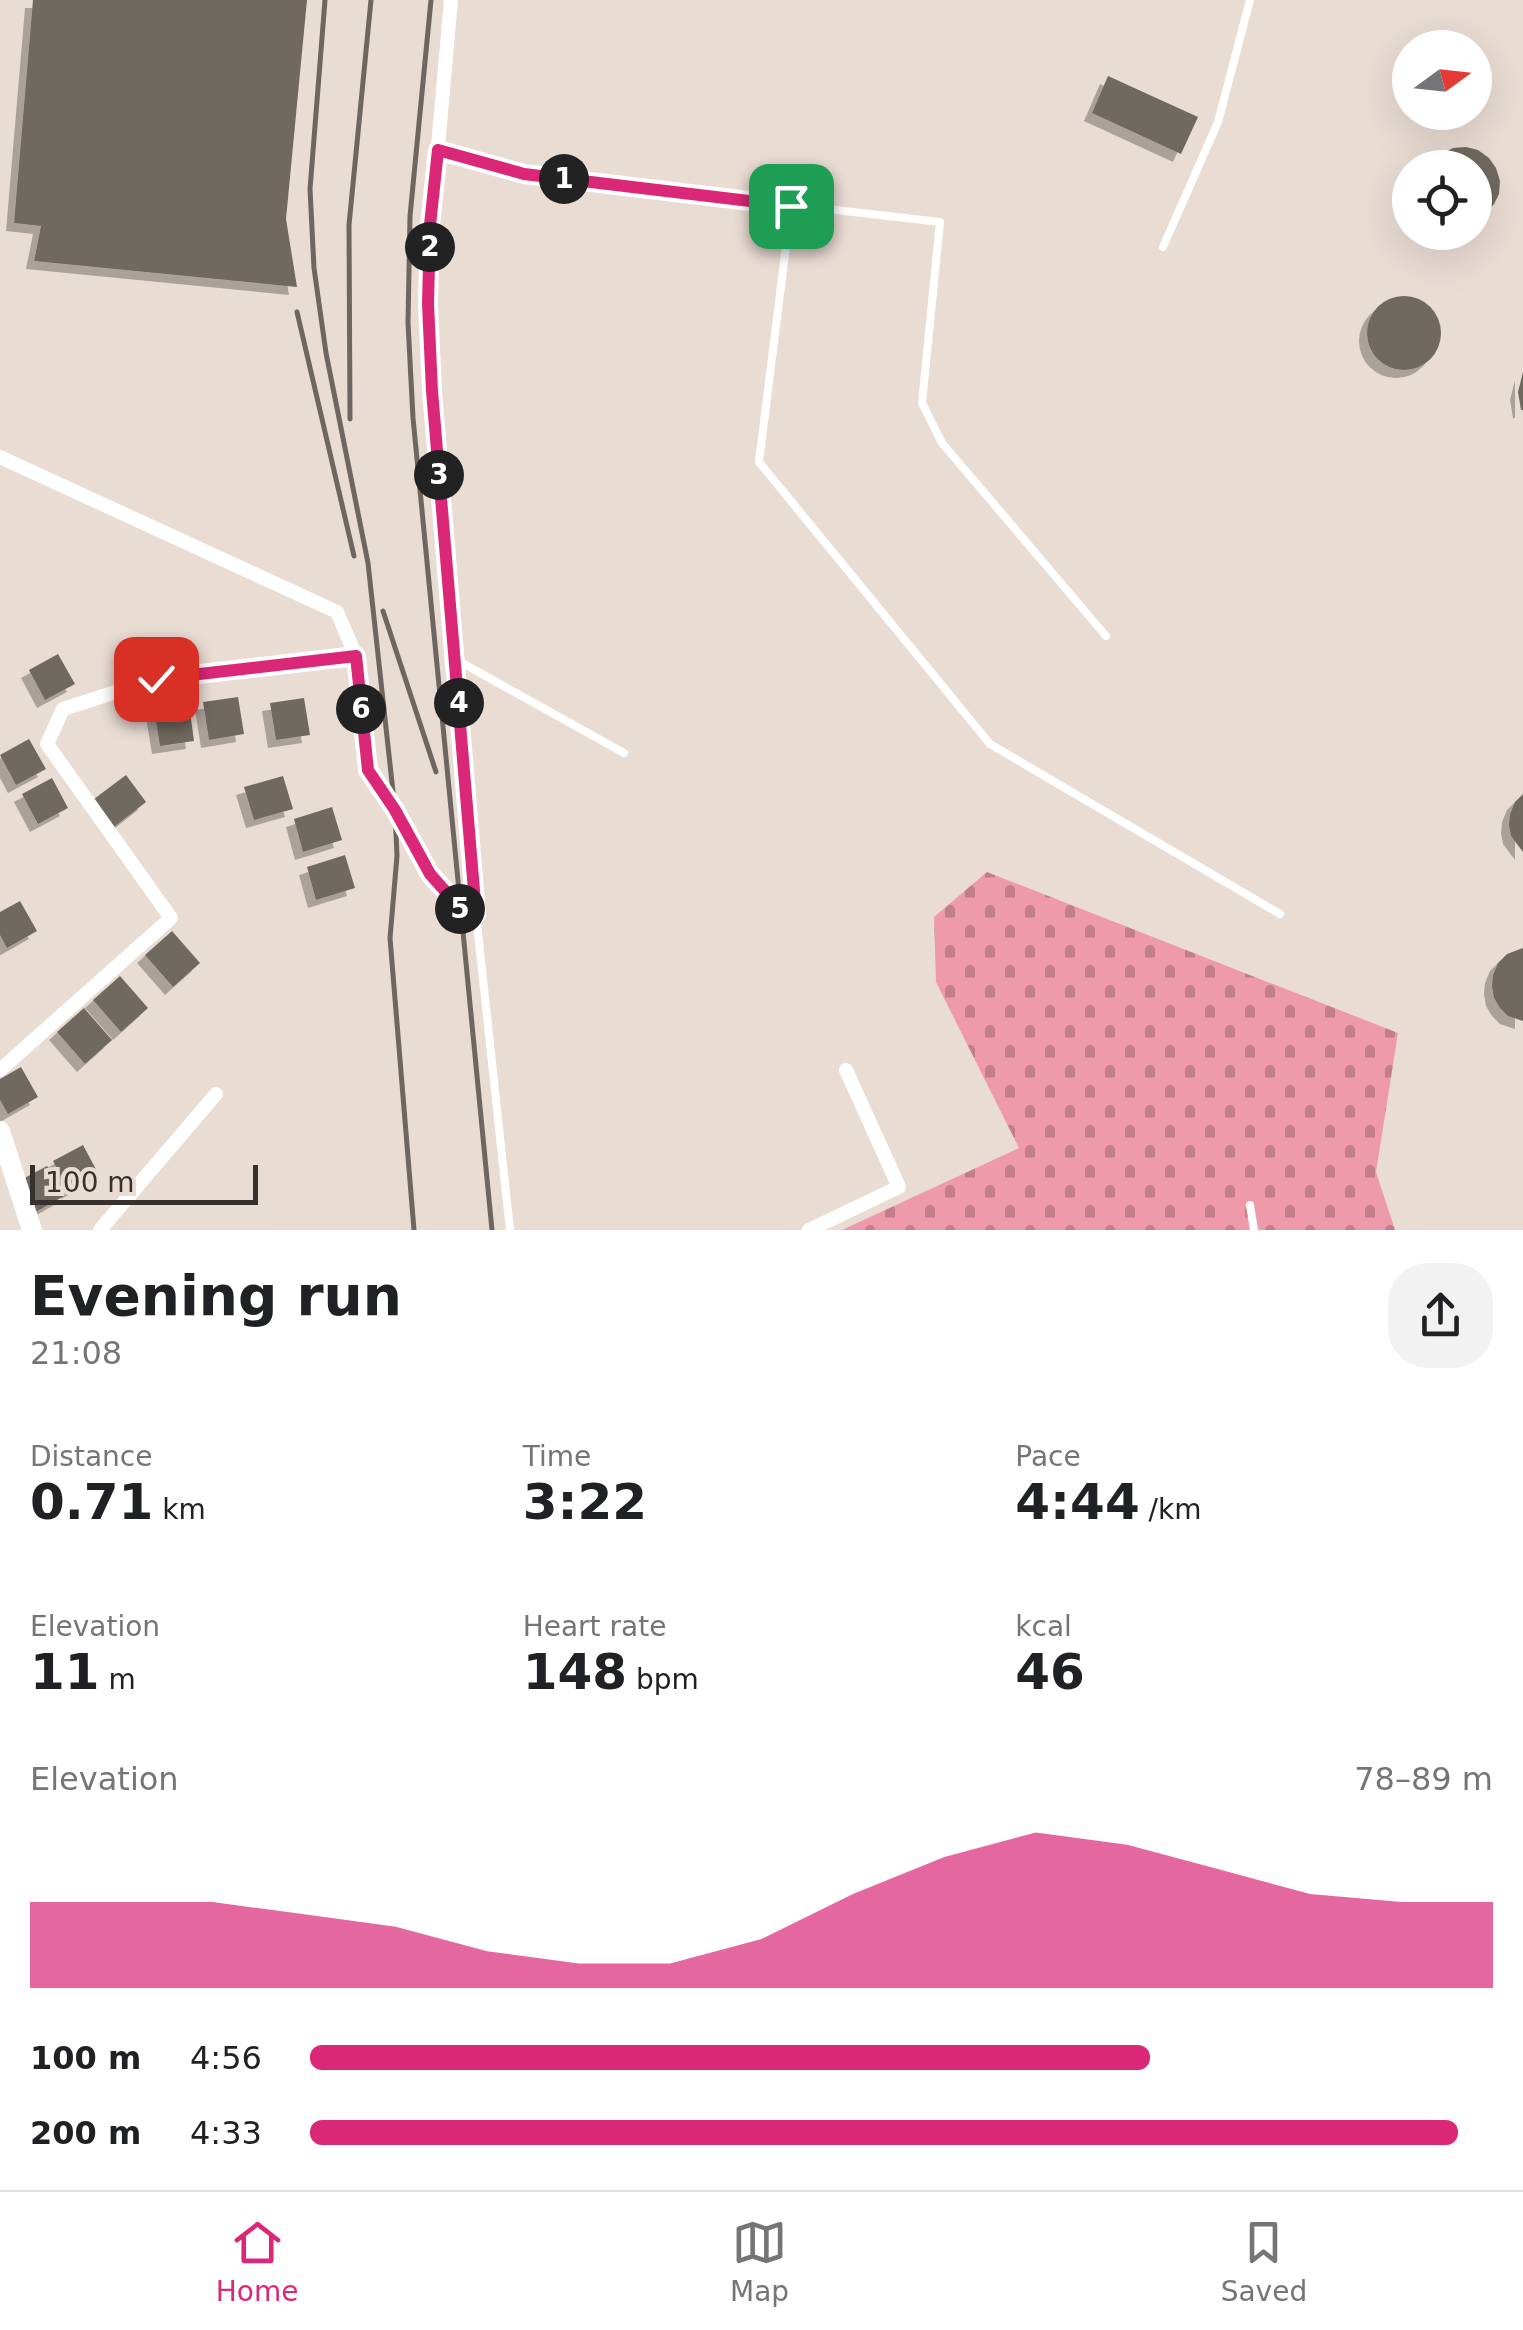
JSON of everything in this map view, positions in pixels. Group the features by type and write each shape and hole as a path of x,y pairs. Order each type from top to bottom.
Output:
{"street":[{"path":"0,457 337,612 356,656 368,770 430,874 462,910 476,914 428,304 430,225 451,0"},
{"path":"0,1070 171,918 47,744 63,708 156,679 356,656"},
{"path":"810,1230 899,1187 846,1070"},
{"path":"100,1230 216,1094"},
{"path":"0,1131 32,1230"}],"lane":[{"path":"1163,247 1218,122 1250,0"},
{"path":"438,150 524,174 940,222 922,403 942,443 1106,636"},
{"path":"791,206 760,462 990,744 1280,914"},
{"path":"455,659 624,753"},
{"path":"476,914 510,1230"},
{"path":"1250,1205 1254,1230"}],"green space":[{"path":"987,872 1398,1033 1376,1172 1395,1230 842,1230 1019,1148 936,982 934,917"}],"building":[{"path":"33,0 307,0 286,219 297,287 34,261 41,226 14,223"},
{"path":"1108,76 1198,117 1181,154 1092,113"},
{"path":"1492,162 1500,181 1492,206"},
{"path":"1404,296 1430,307 1441,333 1430,359 1404,370 1378,359 1367,333 1378,307"},
{"path":"1523,372 1523,410 1521,410 1518,392"},
{"path":"58,654 75,684 45,700 29,670"},
{"path":"238,697 244,734 209,740 203,702"},
{"path":"304,698 310,735 276,740 270,703"},
{"path":"189,704 194,741 160,746 154,709"},
{"path":"29,739 46,769 16,785 0,755"},
{"path":"126,775 146,802 114,827 94,799"},
{"path":"283,776 293,809 254,820 244,787"},
{"path":"52,778 68,808 38,824 22,794"},
{"path":"1523,794 1523,852 1511,836 1509,825 1515,802"},
{"path":"332,807 342,840 303,852 294,819"},
{"path":"345,855 355,888 316,900 307,867"},
{"path":"20,901 37,931 7,948 0,935 0,912"},
{"path":"172,931 200,963 173,987 145,955"},
{"path":"1523,948 1523,1021 1508,1016 1500,1008 1492,986 1498,963 1507,954"},
{"path":"120,976 148,1008 121,1032 93,1000"},
{"path":"84,1008 112,1040 85,1064 57,1032"},
{"path":"21,1067 38,1097 8,1114 0,1100 0,1079"},
{"path":"83,1145 99,1175 69,1191 53,1161"},
{"path":"47,1166 64,1196 34,1213 17,1182"}],"railway":[{"path":"325,0 310,189 314,268 326,353 368,563 395,810 397,856 390,938 414,1230"},
{"path":"350,419 349,225 371,0"},
{"path":"431,0 410,216 408,323 413,418 492,1230"},
{"path":"297,312 354,556"},
{"path":"383,611 436,772"}],"route":[{"path":"156,679 356,656 368,770 430,874 462,910 476,914 432,391 428,304 430,225 438,150 524,174 791,206"}]}
